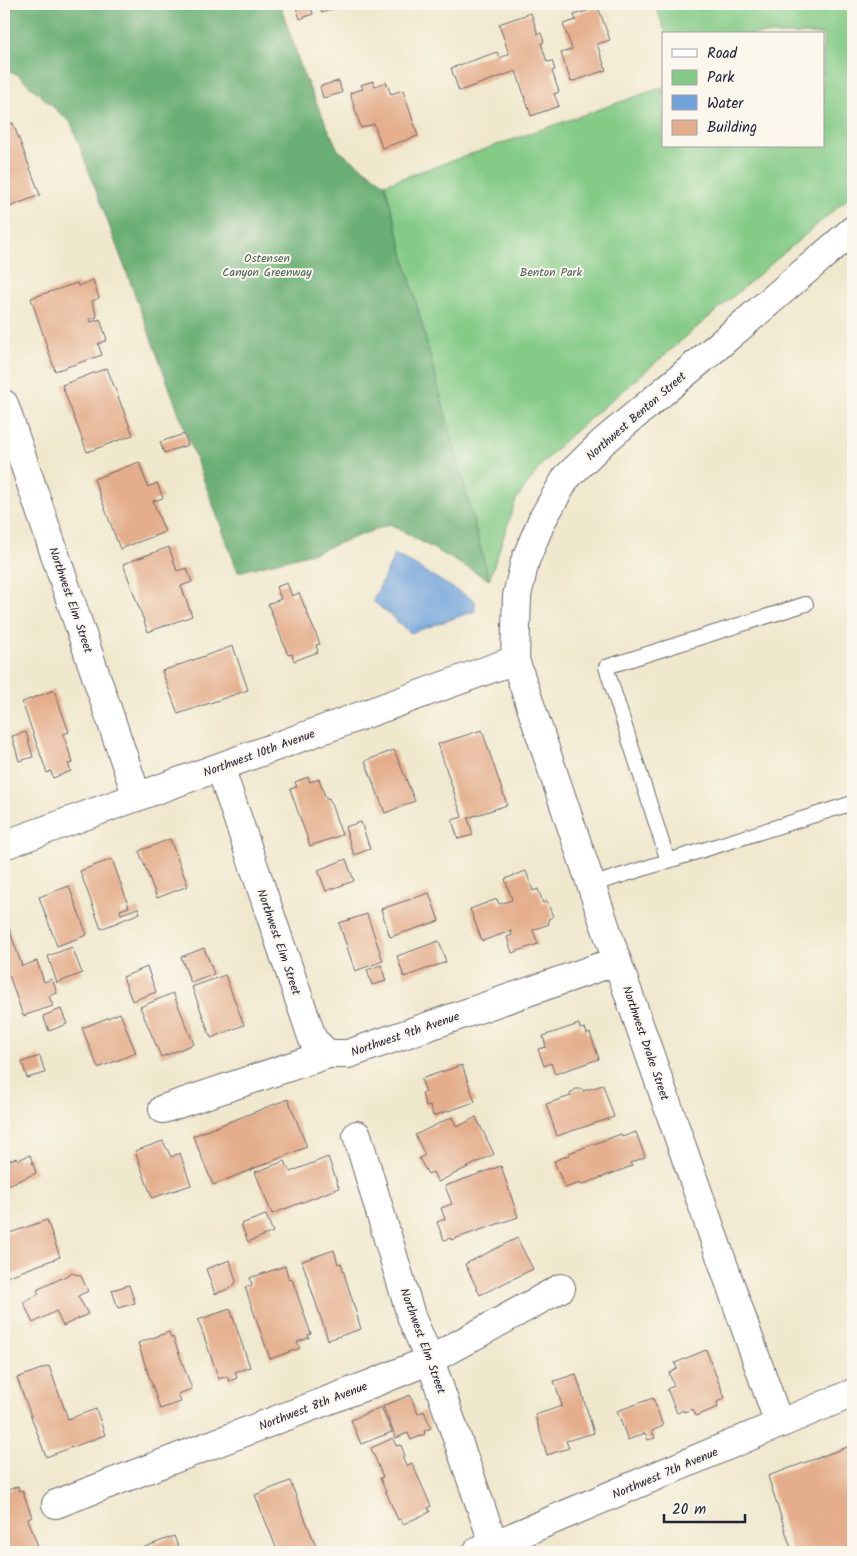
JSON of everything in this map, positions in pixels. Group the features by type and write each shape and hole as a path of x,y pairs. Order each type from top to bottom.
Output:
{"street":[{"name":"Northwest Benton Street","path":"515,660 517,596 525,562 542,520 566,478 603,442 712,352 853,230"},
{"name":"Northwest Elm Street","path":"4,404 137,797"},
{"name":"Northwest 10th Avenue","path":"4,845 515,660"},
{"name":"Northwest Drake Street","path":"515,660 617,961 779,1424"},
{"name":"Northwest Elm Street","path":"220,767 313,1040 328,1054"},
{"name":"Northwest 9th Avenue","path":"163,1109 328,1054 348,1054 617,961"},
{"name":"Northwest Elm Street","path":"356,1135 412,1319 430,1360 485,1549"},
{"name":"Northwest 8th Avenue","path":"56,1504 430,1360 560,1288"},
{"name":"Northwest 7th Avenue","path":"485,1549 853,1394"}],"lane":[{"path":"668,861 606,667 806,604"},
{"path":"591,885 853,803"}],"green space":[{"name":"Ostensen Canyon Greenway","path":"4,4 280,4 304,76 338,150 385,184 489,580 390,524 316,552 238,572 71,123 17,74 4,70"},
{"name":"Benton Park","path":"655,4 696,4 699,10 717,4 853,4 853,194 565,440 542,464 516,500 489,580 385,184 662,87 662,148 824,148 824,32 665,32"}],"water":[{"path":"395,554 475,601 475,611 411,633 373,601"}],"building":[{"path":"295,4 310,4 313,14 300,19"},
{"path":"319,4 346,4 322,13"},
{"path":"598,7 610,40 597,44 606,70 571,82 561,53 572,49 563,24 576,20 574,15"},
{"path":"531,13 538,34 541,33 544,42 541,43 547,62 552,61 555,70 552,71 559,92 554,94 559,106 531,116 516,71 459,91 451,68 497,52 500,58 509,54 499,24"},
{"path":"339,81 342,93 323,98 320,86"},
{"path":"373,81 375,86 386,82 391,94 403,90 418,136 382,148 374,124 361,128 350,93 363,89 361,85"},
{"path":"13,123 40,195 4,209 4,127"},
{"path":"93,280 99,298 92,301 97,317 90,319 91,322 100,319 107,340 98,344 102,355 55,371 31,298 77,283 78,286"},
{"path":"107,368 133,435 87,452 62,385"},
{"path":"184,434 188,445 164,453 160,442"},
{"path":"139,462 148,487 157,483 163,498 153,501 165,532 120,549 94,479"},
{"path":"169,547 177,571 187,568 192,582 181,586 192,616 148,632 123,564"},
{"path":"287,583 292,596 299,593 320,644 316,645 318,652 294,661 292,654 288,655 268,604 281,599 276,587"},
{"path":"233,646 248,690 178,714 162,671"},
{"path":"54,690 69,732 63,734 73,763 68,764 71,771 53,778 51,771 47,773 22,702"},
{"path":"482,730 507,805 468,818 473,835 458,839 452,820 462,817 438,744"},
{"path":"26,732 33,757 19,761 12,736"},
{"path":"394,750 415,801 385,813 365,761"},
{"path":"308,777 310,782 319,779 326,799 329,798 342,835 310,846 290,789 297,787 295,782"},
{"path":"361,822 370,849 354,855 345,827"},
{"path":"170,839 188,886 157,898 139,851"},
{"path":"112,859 129,907 120,910 121,914 138,908 140,913 101,929 80,871"},
{"path":"346,859 354,881 326,891 318,870"},
{"path":"526,871 533,891 538,889 543,903 547,901 553,917 548,919 549,924 533,930 538,944 512,953 507,937 512,935 511,931 482,941 470,909 497,899 499,904 512,900 505,879"},
{"path":"69,886 87,935 57,946 39,897"},
{"path":"429,893 439,921 390,937 381,909"},
{"path":"4,914 22,966 37,961 44,982 52,979 57,993 49,996 53,1006 23,1016 9,975 4,976"},
{"path":"367,914 383,961 355,971 339,923"},
{"path":"439,941 446,962 404,977 397,956"},
{"path":"72,947 82,973 57,983 48,956"},
{"path":"204,948 214,974 191,983 181,957"},
{"path":"381,965 386,981 372,985 367,970"},
{"path":"147,967 156,992 132,1001 123,977"},
{"path":"225,975 244,1025 211,1038 192,987"},
{"path":"173,993 194,1044 161,1057 140,1007"},
{"path":"61,1009 67,1024 49,1031 43,1016"},
{"path":"120,1013 136,1053 98,1068 82,1028"},
{"path":"579,1024 580,1029 585,1028 587,1034 590,1033 599,1059 555,1074 551,1063 544,1066 538,1049 546,1047 543,1036"},
{"path":"40,1056 45,1073 27,1078 22,1062"},
{"path":"462,1065 475,1102 433,1116 430,1106 426,1107 422,1093 426,1092 421,1079"},
{"path":"603,1085 614,1117 557,1136 546,1104 571,1096 570,1093 576,1089 582,1089 583,1091"},
{"path":"288,1099 307,1147 213,1185 193,1136"},
{"path":"452,1117 457,1127 476,1117 494,1154 438,1182 433,1172 428,1174 419,1158 425,1155 415,1135"},
{"path":"636,1132 645,1157 630,1163 632,1166 581,1185 580,1183 565,1188 554,1161 569,1155 569,1153 621,1134 622,1137"},
{"path":"163,1141 171,1157 180,1153 191,1185 152,1198 135,1151"},
{"path":"30,1155 36,1173 4,1187 4,1162 17,1158 18,1160"},
{"path":"328,1157 339,1188 272,1214 255,1172 285,1161 290,1172"},
{"path":"501,1166 518,1217 451,1240 451,1238 444,1240 437,1222 445,1219 441,1208 452,1204 445,1186"},
{"path":"266,1215 273,1232 248,1242 241,1224"},
{"path":"47,1220 60,1257 4,1278 4,1235"},
{"path":"517,1238 533,1269 480,1295 465,1264"},
{"path":"334,1250 338,1264 341,1263 361,1329 328,1340 302,1261"},
{"path":"230,1260 236,1282 231,1288 215,1294 206,1269"},
{"path":"285,1266 289,1280 292,1279 311,1334 308,1335 309,1338 297,1342 300,1348 270,1359 245,1287 252,1285 250,1278"},
{"path":"72,1273 81,1276 88,1291 78,1296 88,1314 63,1326 56,1311 33,1323 23,1302 39,1294 37,1290"},
{"path":"129,1285 135,1303 118,1308 112,1290"},
{"path":"230,1309 250,1367 235,1372 237,1378 229,1381 227,1376 219,1379 198,1320"},
{"path":"169,1332 171,1338 173,1337 192,1389 178,1394 181,1402 160,1409 138,1343"},
{"path":"706,1350 725,1398 717,1402 718,1407 696,1416 693,1409 677,1413 667,1389 674,1386 669,1373 677,1369 675,1363"},
{"path":"49,1366 68,1419 96,1409 105,1435 46,1457 17,1378"},
{"path":"576,1374 594,1433 566,1441 569,1448 547,1455 535,1415 562,1406 554,1381"},
{"path":"410,1395 418,1414 424,1411 431,1428 424,1431 425,1434 411,1440 408,1433 396,1438 383,1406"},
{"path":"653,1398 663,1426 652,1431 655,1438 648,1440 645,1433 628,1440 617,1411"},
{"path":"381,1407 392,1432 361,1444 351,1420"},
{"path":"393,1438 396,1446 401,1445 405,1456 402,1457 406,1466 412,1463 431,1506 428,1508 430,1512 403,1524 401,1519 398,1520 380,1478 383,1477 371,1448"},
{"path":"853,1445 853,1552 792,1552 768,1476"},
{"path":"290,1481 316,1546 301,1552 278,1552 255,1495"},
{"path":"18,1486 19,1491 22,1490 32,1517 28,1519 40,1552 4,1552 4,1492"},
{"path":"174,1536 180,1552 141,1552 140,1549"}]}
